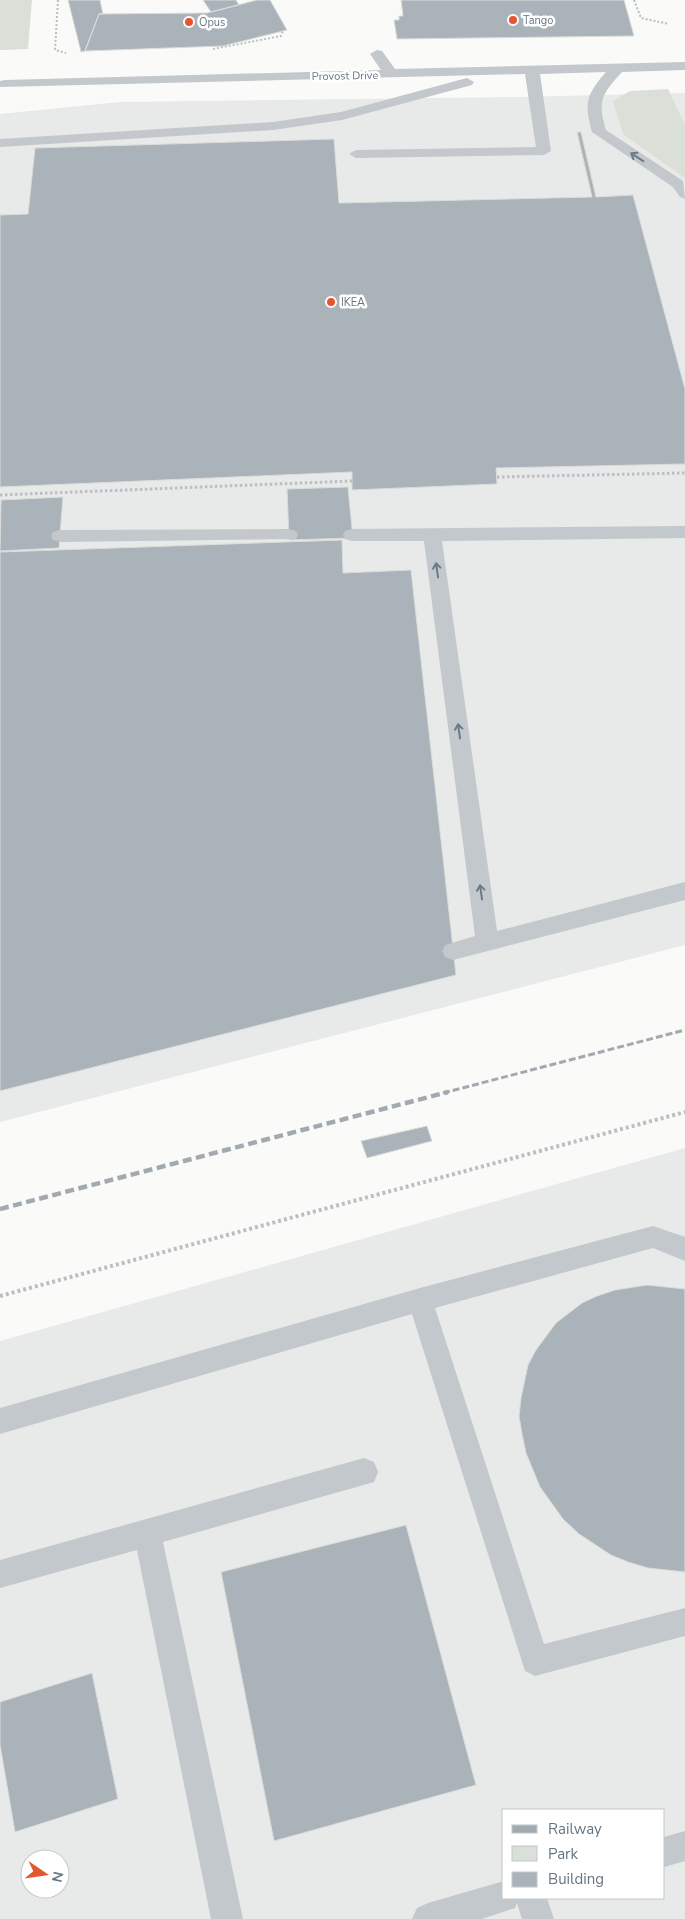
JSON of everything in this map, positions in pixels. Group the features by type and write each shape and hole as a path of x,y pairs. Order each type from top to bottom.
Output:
{"lane":[{"path":"377,54 392,75"},
{"name":"Provost Drive","path":"5,84 532,72 685,66"},
{"path":"618,68 596,92 592,107 599,132 678,184 685,194"},
{"path":"0,143 273,126 342,116 461,83 532,72 544,151 356,154"},
{"path":"352,535 685,532"},
{"path":"60,536 289,535"},
{"path":"432,535 488,941"},
{"path":"453,951 685,891"},
{"path":"0,1421 420,1300 653,1236 685,1248"},
{"path":"420,1300 536,1660 685,1622"},
{"path":"0,1574 364,1472"},
{"path":"147,1532 227,1919"},
{"path":"665,1852 685,1846"},
{"path":"428,1919 502,1898"},
{"path":"531,1899 538,1919"}],"path":[{"path":"58,0 55,50 72,55"},
{"path":"634,0 641,18 669,24"},
{"path":"204,50 281,36 283,31"},
{"path":"497,477 685,473"},
{"path":"0,494 352,481"},
{"path":"0,1296 685,1112"}],"shaded area":[{"name":"IKEA","path":"685,93 685,945 0,1122 0,114 120,102"},
{"path":"685,1148 685,1919 0,1919 0,1341"}],"green space":[{"path":"0,0 32,0 28,49 0,50"},
{"path":"668,89 685,125 685,178 623,134 613,101 630,91"}],"building":[{"path":"68,0 100,0 103,14 99,14 85,51 81,52"},
{"path":"203,0 236,0 239,5 211,12"},
{"name":"Opus","path":"257,0 270,0 287,30 223,46 85,51 99,14 207,13"},
{"name":"Tango","path":"401,0 624,0 634,36 397,39 394,20 399,20 399,16 403,16"},
{"name":"IKEA","path":"577,132 581,132 596,197 633,195 685,389 685,464 496,468 497,484 352,490 352,472 0,487 0,215 28,214 35,148 334,139 339,203 592,197"},
{"path":"348,487 353,538 289,540 287,489"},
{"path":"63,497 59,548 0,551 1,500"},
{"path":"342,540 343,573 411,570 456,975 0,1091 0,552"},
{"path":"427,1126 432,1141 367,1158 361,1141"},
{"path":"647,1285 685,1289 685,1572 648,1568 611,1555 579,1534 563,1519 540,1487 526,1453 519,1416 528,1365 536,1350 556,1323 582,1303 597,1296 615,1290"},
{"path":"406,1525 476,1785 274,1841 221,1572"},
{"path":"92,1673 118,1799 15,1832 0,1745 0,1702"}],"railway":[{"path":"443,1093 685,1030"},
{"path":"0,1209 448,1092"}],"place":[{"name":"Tango","path":"513,20"},
{"name":"Opus","path":"189,22"},
{"name":"IKEA","path":"331,302"}]}
